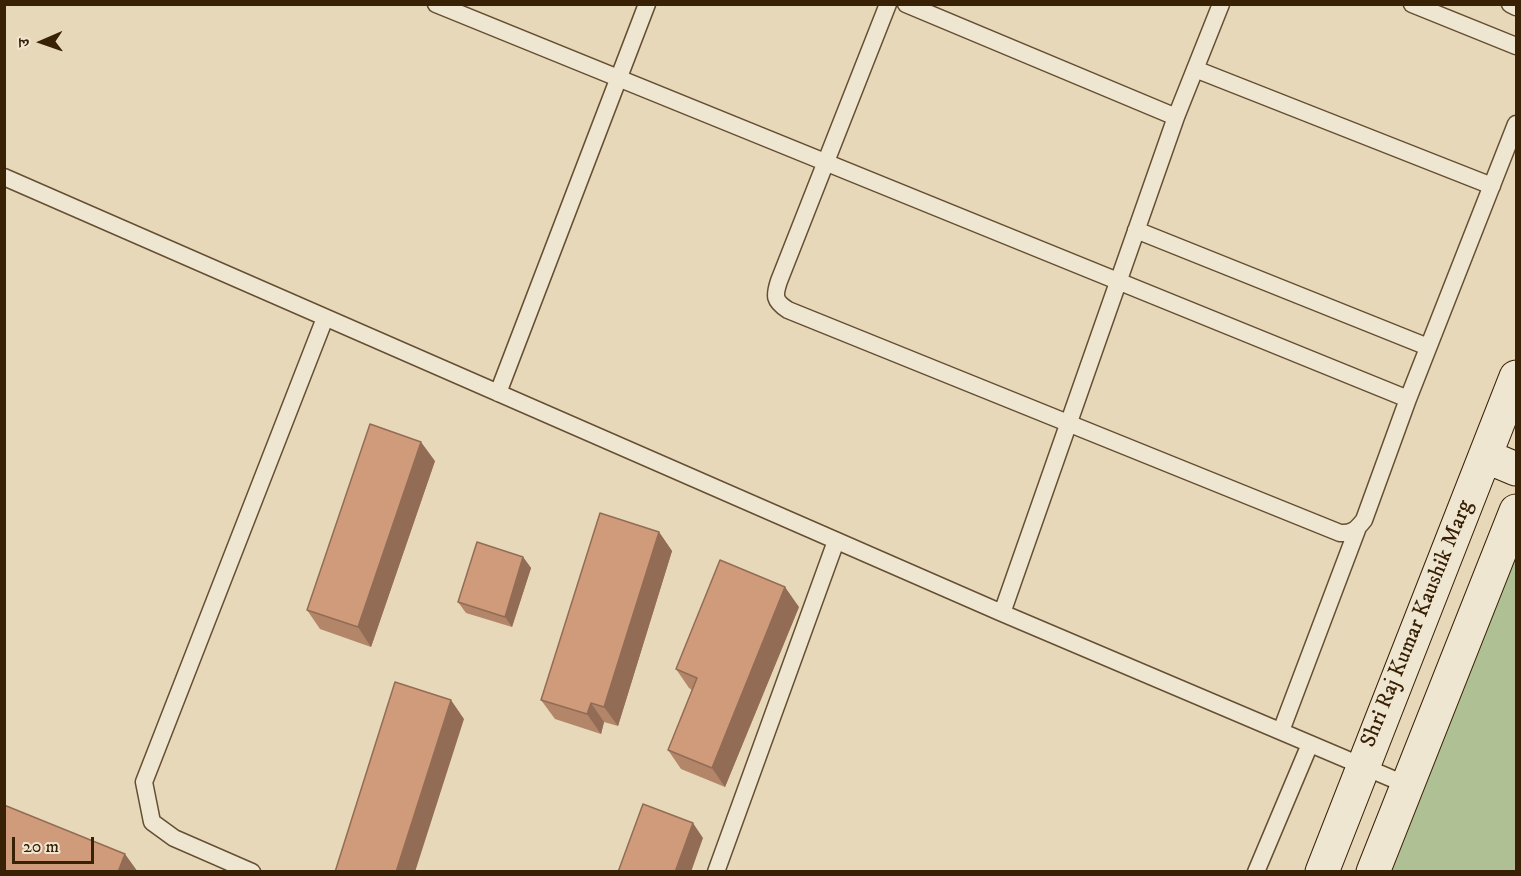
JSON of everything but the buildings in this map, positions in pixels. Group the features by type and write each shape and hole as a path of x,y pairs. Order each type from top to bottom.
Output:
{"street":[{"name":"Shri Raj Kumar Kaushik Marg","path":"1322,872 1516,377"},
{"path":"1485,456 1516,469"},
{"path":"1373,872 1516,510"}],"lane":[{"path":"436,4 1408,399"},
{"path":"498,393 647,4"},
{"path":"888,4 776,288 774,295 778,303 788,310 1340,533 1348,534 1357,530"},
{"path":"906,4 1176,117"},
{"path":"1002,613 1176,117 1221,4"},
{"path":"1412,4 1516,46"},
{"path":"1510,4 1516,7"},
{"path":"1195,69 1492,186"},
{"path":"1281,731 1516,124"},
{"path":"4,177 1002,613 1407,785"},
{"path":"1136,230 1428,347"},
{"path":"252,872 174,838 152,822 144,782 325,318"},
{"path":"716,872 836,541"},
{"path":"1256,872 1310,744"}],"green space":[{"path":"1516,515 1516,871 1375,871"}]}
